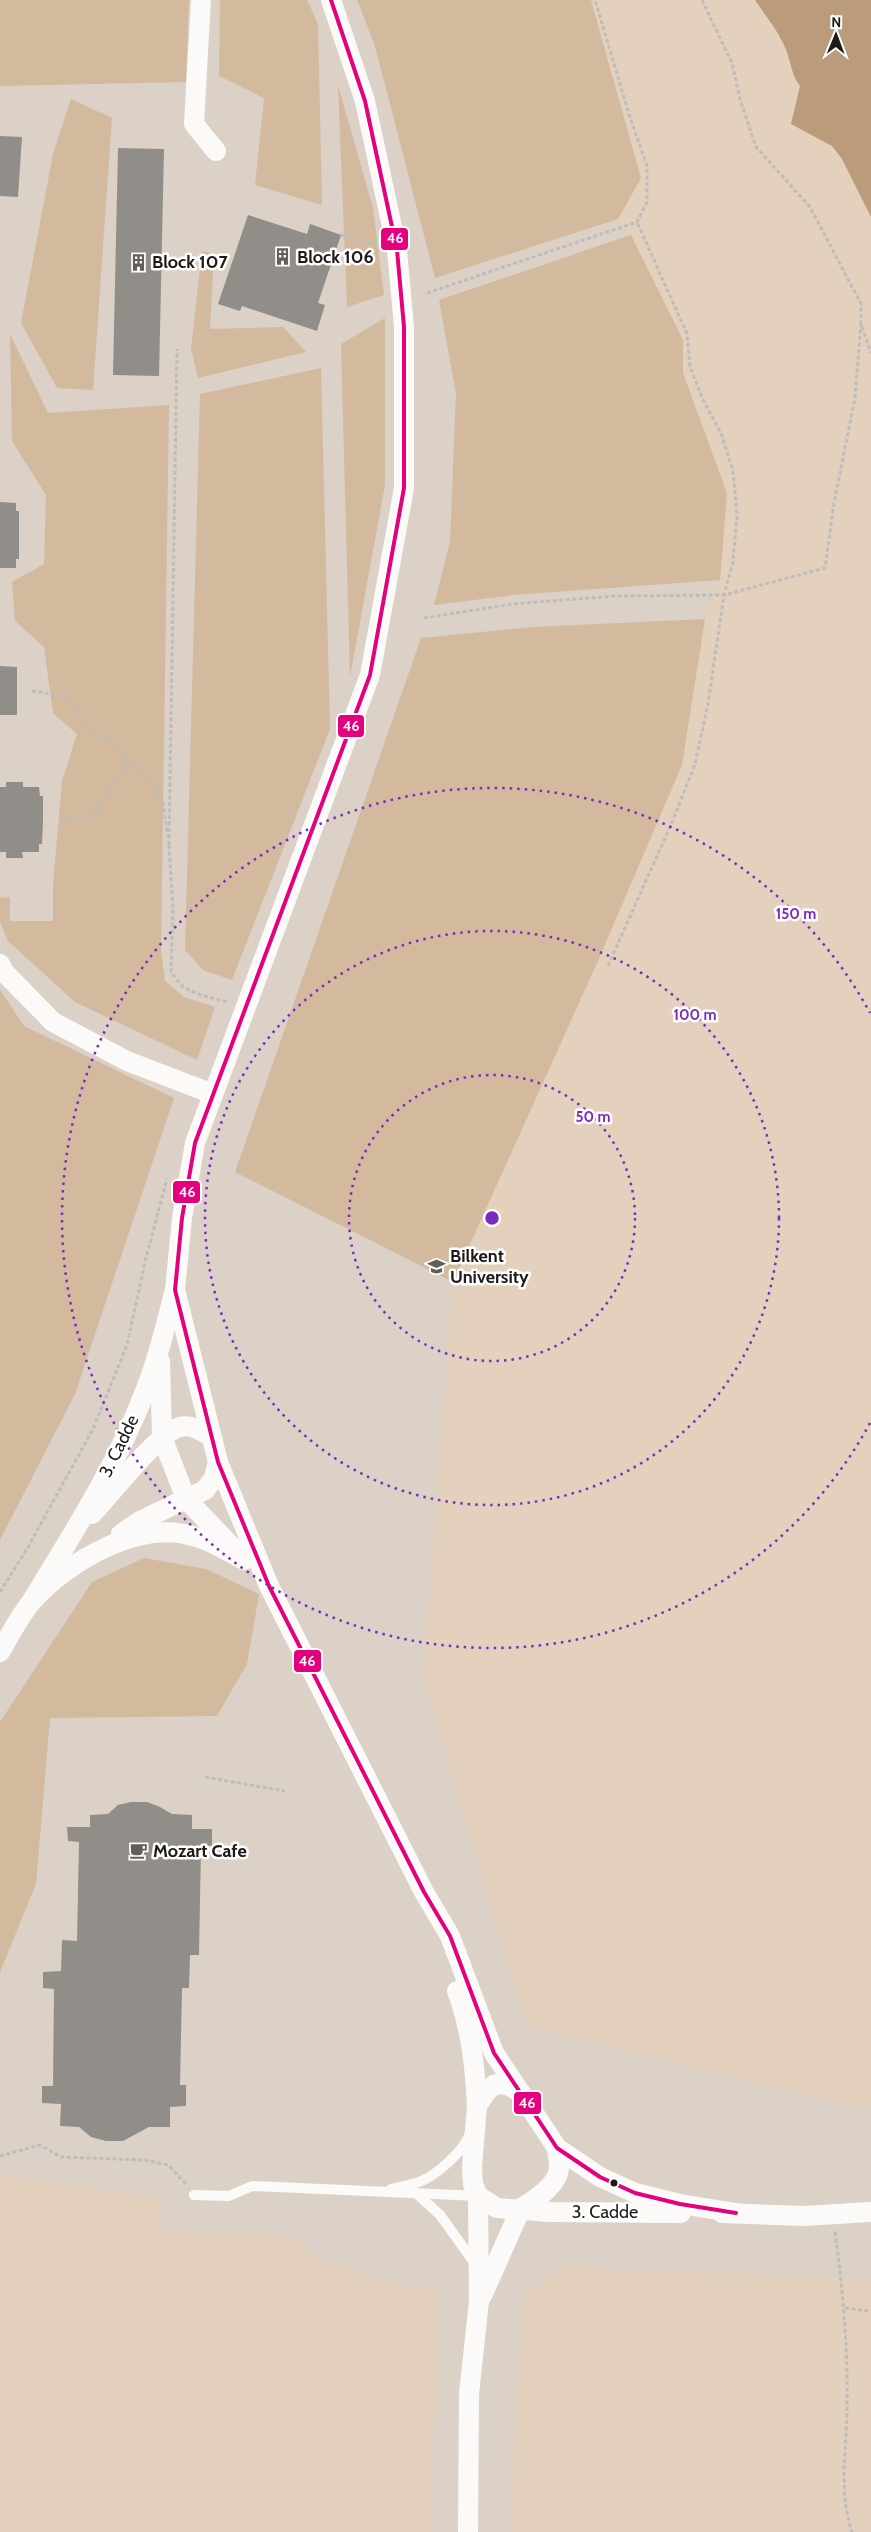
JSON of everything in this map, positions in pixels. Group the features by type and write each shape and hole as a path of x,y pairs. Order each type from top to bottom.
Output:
{"street":[{"path":"201,0 194,124 216,151"},
{"path":"331,0 365,101 397,250 404,327 404,488 370,675 195,1143 182,1218 175,1290 218,1462 269,1586 424,1892 450,1936 494,2053 521,2094"},
{"path":"0,964 4,972 53,1022 127,1061 213,1094"},
{"name":"3. Cadde","path":"0,1652 68,1542 108,1470 142,1400 160,1346 175,1290"},
{"name":"3. Cadde","path":"160,1346 162,1437 186,1499 269,1586"},
{"name":"3. Cadde","path":"68,1542 162,1437 179,1427 194,1427 210,1436"},
{"path":"32,1601 92,1553 140,1521 205,1490 214,1478 218,1462"},
{"path":"92,1553 146,1534 172,1533 195,1536 244,1560"},
{"path":"424,1892 463,2008 475,2065 477,2106 472,2167 473,2184 478,2196 479,2302 469,2394 468,2532"},
{"name":"3. Cadde","path":"477,2106 486,2092 495,2084 508,2085 521,2094 556,2148 560,2169 538,2199 521,2208"},
{"name":"3. Cadde","path":"556,2148 600,2177 635,2194 680,2204 736,2213"},
{"name":"3. Cadde","path":"478,2196 497,2208 521,2208 550,2212 736,2213"},
{"path":"479,2302 521,2208"},
{"path":"736,2213 804,2216 871,2212"}],"lane":[{"name":"3. Cadde","path":"381,2191 420,2182 448,2164 468,2139 477,2106"},
{"name":"3. Cadde","path":"194,2195 229,2196 252,2186 478,2196"},
{"path":"416,2193 440,2215 479,2269"}],"path":[{"path":"427,293 637,222 647,202 647,166 629,114 595,0"},
{"path":"424,618 513,604 595,597 724,596 825,568 834,503 855,398 861,304 810,206 756,147 740,99 732,63 721,45 719,32 702,0"},
{"path":"608,966 673,820 695,764 708,704 724,596 733,562 737,514 733,471 721,433 702,398 690,366 686,334 637,222"},
{"path":"341,235 397,250"},
{"path":"861,324 871,353"},
{"path":"176,349 169,845 173,909 171,972 183,987 198,994 224,1000 243,1014"},
{"path":"32,691 66,696 96,736 107,737 128,760 148,776 163,804 169,845"},
{"path":"61,819 94,815 128,760"},
{"path":"0,1592 27,1549 93,1429 124,1353 168,1176"},
{"path":"205,1777 285,1791"},
{"path":"0,2156 40,2145 61,2157 152,2162 168,2165 180,2175 194,2195"},
{"path":"833,2214 845,2308 848,2408 843,2463 846,2514 852,2532"},
{"path":"845,2308 871,2311"}],"shaded area":[{"name":"Bilkent University","path":"0,0 871,0 871,2532 0,2532"},
{"path":"0,0 189,0 186,82 0,86"},
{"path":"220,0 307,0 318,24 322,205 255,185 264,98 219,76"},
{"path":"357,0 591,0 641,178 618,219 435,278 375,46"},
{"path":"591,0 871,0 871,2107 861,2108 526,2026 423,1677 453,1282 597,963 682,765 705,619 720,580 727,493 683,373 683,340 631,235 618,219 641,178"},
{"path":"755,0 871,0 871,217 842,159 832,146 791,124 800,86 794,76 786,49 780,37"},
{"path":"338,85 373,208 384,295 347,307"},
{"path":"71,99 112,118 93,390 57,388 21,323 53,154"},
{"path":"631,235 683,340 683,373 727,493 720,580 513,595 434,605 450,542 456,394 439,300"},
{"path":"202,251 214,254 210,329 283,327 306,352 198,378 191,348"},
{"path":"385,318 385,485 350,677 341,344"},
{"path":"10,334 48,413 169,405 161,950 165,981 184,997 215,1007 197,1060 75,1002 8,941 0,922 0,898 10,897 10,921 53,921 53,885 62,781 77,734 53,713 44,647 15,621 12,582 44,564 46,495 12,441"},
{"path":"321,368 330,729 232,980 203,970 185,950 200,394"},
{"path":"705,619 682,765 597,963 453,1282 235,1172 421,638 533,627"},
{"path":"0,990 24,1026 174,1098 75,1394 0,1540"},
{"path":"144,1558 206,1569 259,1594 247,1664 217,1716 50,1718 36,1884 0,1972 0,1722 92,1582"},
{"path":"0,2175 163,2198 161,2231 296,2237 317,2258 395,2285 436,2287 433,2532 0,2532"},
{"path":"564,2267 871,2279 871,2532 509,2532 524,2293"}],"building":[{"path":"0,136 22,137 18,197 0,196"},
{"name":"Block 107","path":"118,148 164,149 159,376 113,375"},
{"name":"Block 106","path":"248,215 307,234 310,224 341,235 318,303 325,305 317,331 242,306 240,311 218,304"},
{"path":"0,502 16,503 16,511 19,511 19,559 16,559 16,568 0,568"},
{"path":"0,666 17,667 17,715 0,715"},
{"path":"6,782 23,782 23,787 39,787 40,796 43,796 42,844 39,844 39,852 22,852 23,858 6,858 6,852 0,852 0,787 6,787"},
{"path":"131,1802 147,1802 172,1814 192,1815 192,1829 212,1829 212,1846 201,1845 199,1955 190,1955 189,1988 182,1988 180,2085 186,2085 186,2106 170,2107 170,2127 149,2127 123,2141 106,2141 91,2137 79,2127 60,2126 61,2104 42,2103 42,2086 53,2086 54,1989 43,1988 43,1972 61,1971 62,1940 77,1941 79,1842 68,1841 67,1827 90,1827 90,1815 108,1814 118,1805"}],"transit line":[{"name":"46","path":"331,0 365,101 397,250 404,327 404,488 370,675 195,1143 182,1218 175,1290 218,1462 269,1586 424,1892 450,1936 494,2053 557,2148 600,2177 635,2193 680,2204 736,2213"}],"place":[{"name":"Block 106","path":"283,257"},
{"name":"Block 107","path":"138,262"},
{"name":"Bilkent University","path":"436,1266"},
{"name":"Mozart Cafe","path":"139,1851"}]}
